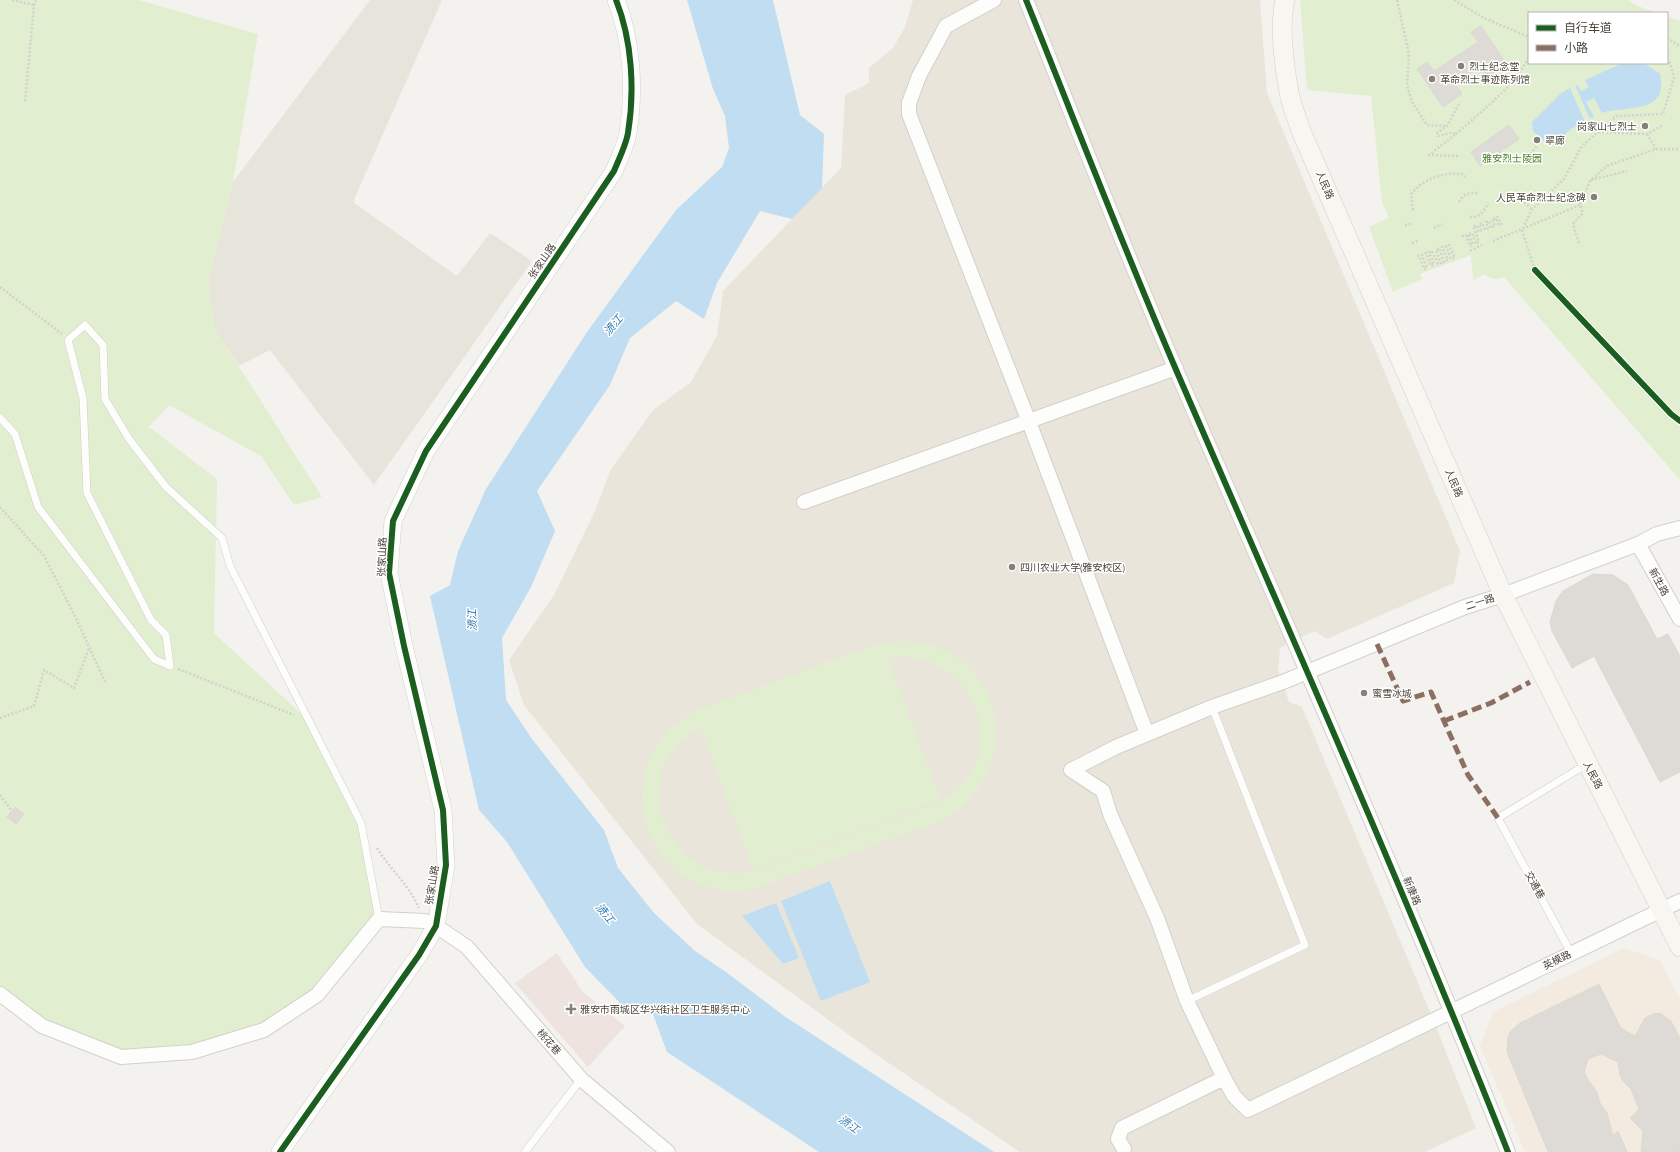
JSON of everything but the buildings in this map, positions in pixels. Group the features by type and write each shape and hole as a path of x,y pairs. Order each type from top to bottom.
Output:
{"main road":[{"name":"人民路","path":"1285,0 1283,8 1284,56 1289,93 1301,131 1502,595 1680,947"}],"street":[{"name":"张家山路","path":"280,1152 419,955 430,923 446,865 443,810 404,646 389,573 393,521 426,451 614,170 628,134 632,79 623,18 616,0"},
{"path":"994,0 946,26 918,76 909,103 909,114 1029,422 1147,734"},
{"name":"新康路","path":"1026,0 1176,368 1452,1011 1508,1152"},
{"path":"804,502 1176,368"},
{"name":"二一路","path":"1187,1001 1157,918 1110,814 1103,791 1071,770 1116,746 1212,707 1283,682 1465,607 1502,595 1638,544 1657,534 1680,528"},
{"name":"新生路","path":"1638,544 1680,619"},
{"name":"英模路","path":"1224,1078 1234,1096 1248,1110 1433,1019 1680,901"},
{"path":"0,994 42,1026 120,1057 192,1052 264,1030 317,995 379,919 430,923"},
{"name":"桃花巷","path":"430,923 467,947 581,1079 668,1152"},
{"path":"1124,1149 1118,1139 1122,1128 1224,1078 1187,1001"}],"lane":[{"path":"170,666 166,635 151,620 87,493 82,398 68,340 85,325 103,345 105,399 129,440 166,487 222,538 230,566 361,823 379,919"},
{"path":"0,418 15,434 38,507 154,659 170,666"},
{"path":"1187,1001 1305,945 1212,707"},
{"name":"交通巷","path":"1572,953 1498,818 1588,763"},
{"path":"525,1152 581,1079"}],"path":[{"path":"12,0 34,5"},
{"path":"25,101 34,5 36,0"},
{"path":"1397,0 1409,54 1407,85 1412,102 1427,125 1447,126"},
{"path":"1454,0 1484,18 1528,37"},
{"path":"1668,39 1680,46"},
{"path":"1458,156 1429,155 1456,134 1491,103 1525,67 1528,59"},
{"path":"1540,276 1534,270 1522,230 1532,209 1564,179 1582,146 1616,116 1663,114 1674,78 1670,63 1668,62"},
{"path":"1456,134 1451,133 1438,136 1437,133 1447,126 1460,102"},
{"path":"1598,132 1647,134 1664,125"},
{"path":"1647,134 1656,149"},
{"path":"1530,154 1537,146"},
{"path":"1579,243 1573,224 1583,213 1580,205 1590,181 1607,166 1656,149 1680,149"},
{"path":"1590,181 1627,171"},
{"path":"1413,210 1411,194 1418,185 1428,179 1455,173 1462,174 1465,177"},
{"path":"1459,202 1462,196 1468,193 1479,193"},
{"path":"1521,200 1532,209"},
{"path":"1470,217 1475,218 1483,214 1488,203"},
{"path":"1493,241 1580,205"},
{"path":"1462,236 1466,235 1470,246 1473,245 1468,234 1472,233 1476,244 1479,242 1473,226 1476,225 1478,231 1481,231 1479,224 1482,223 1485,230 1488,228 1486,222 1489,221 1491,228 1495,226 1492,219 1496,218 1498,225 1501,224 1497,216"},
{"path":"1405,225 1412,223"},
{"path":"1434,228 1442,224"},
{"path":"1412,243 1418,241"},
{"path":"1417,256 1419,256 1424,269 1427,268 1422,254 1426,253 1431,266 1434,265 1429,252 1432,250 1438,264 1441,263 1436,250 1439,248 1444,262 1448,260 1442,247 1446,246 1451,259 1455,258 1449,244 1451,244"},
{"path":"1470,251 1482,245"},
{"path":"0,286 68,340"},
{"path":"0,507 44,556 106,684"},
{"path":"0,718 34,706 44,670 74,688 89,647"},
{"path":"170,666 310,722"},
{"path":"0,795 12,812"},
{"path":"385,861 399,876 430,923"}],"shaded area":[{"path":"370,0 442,0 353,202 457,276 490,233 532,261 374,485 270,350 239,366 215,329 208,285 233,182"},
{"name":"四川农业大学(雅安校区)","path":"913,0 1260,0 1267,93 1460,551 1454,583 1327,639 1315,631 1294,640 1280,648 1278,670 1289,702 1302,707 1433,1019 1476,1128 1425,1152 1020,1152 874,1053 697,924 524,705 509,660 554,595 594,513 611,469 653,410 691,382 717,336 723,291 841,168 845,95 869,83 869,68 893,48 905,27"},
{"path":"1624,948 1660,960 1680,999 1680,1152 1525,1152 1480,1046 1493,1012"},
{"name":"雅安市雨城区华兴街社区卫生服务中心","path":"557,953 583,992 625,1026 588,1067 515,983"}],"green space":[{"path":"0,0 139,0 258,34 233,182 208,285 215,329 322,497 294,505 261,456 169,405 149,427 217,479 214,633 310,722 361,823 379,919 317,995 264,1030 192,1052 121,1057 42,1026 0,994"},
{"name":"雅安烈士陵园","path":"1300,0 1628,0 1638,6 1654,12 1528,12 1528,64 1668,64 1668,16 1680,21 1680,480 1504,277 1494,279 1485,274 1473,280 1471,255 1420,274 1422,279 1393,292 1369,227 1389,218 1382,202 1371,96 1307,90"},
{"path":"909,641 927,644 944,650 971,670 986,690 994,713 996,737 992,761 982,783 966,803 945,819 754,889 715,889 683,876 660,853 646,823 642,790 650,758 670,729 703,708 877,644","holes":["904,656 933,663 955,678 970,697 979,720 980,745 973,768 957,789 933,805 752,872 721,872 695,861 676,843 664,820 659,795 663,769 677,746 701,728 753,870 940,800 888,658"]}],"water":[{"name":"𣸣江","path":"687,0 773,0 800,115 824,134 822,188 792,219 760,211 717,283 704,319 676,301 630,338 610,385 537,491 555,531 531,587 502,638 506,700 532,739 604,830 618,868 654,913 695,951 726,972 784,1016 994,1152 819,1152 667,1052 651,1009 622,1005 585,967 507,842 479,810 430,596 450,585 458,551 486,489 587,332 676,210 722,167 729,148 725,116 713,89"},
{"path":"1621,64 1645,64 1660,74 1661,87 1658,96 1652,102 1644,106 1634,108 1602,113 1594,98 1586,102 1594,117 1590,119 1575,85 1577,85 1581,91 1589,87 1585,80"},
{"path":"1570,88 1585,122 1571,129 1550,146 1533,131 1532,122 1560,94"},
{"path":"830,881 870,982 821,1001 781,901"},
{"path":"776,903 799,958 783,964 742,916"}],"marked path":[{"path":"1377,644 1403,701 1431,692 1468,775 1498,818"},
{"path":"1444,721 1491,703 1530,682"}],"cycle path":[{"path":"280,1152 419,955 436,926 446,865 443,810 404,646 389,573 393,521 426,451 614,171 620,157 626,142 630,117 631,65 626,32 616,0"},
{"path":"1026,0 1157,326 1387,858 1469,1054 1508,1152"},
{"path":"1535,270 1671,414 1680,421"}],"place":[{"name":"烈士纪念堂","path":"1461,66"},
{"name":"革命烈士事迹陈列馆","path":"1432,79"},
{"name":"岗家山七烈士","path":"1645,126"},
{"name":"翠廊","path":"1537,140"},
{"name":"人民革命烈士纪念碑","path":"1594,197"},
{"name":"四川农业大学(雅安校区)","path":"1012,567"},
{"name":"蜜雪冰城","path":"1364,693"},
{"name":"雅安市雨城区华兴街社区卫生服务中心","path":"571,1009"}]}
